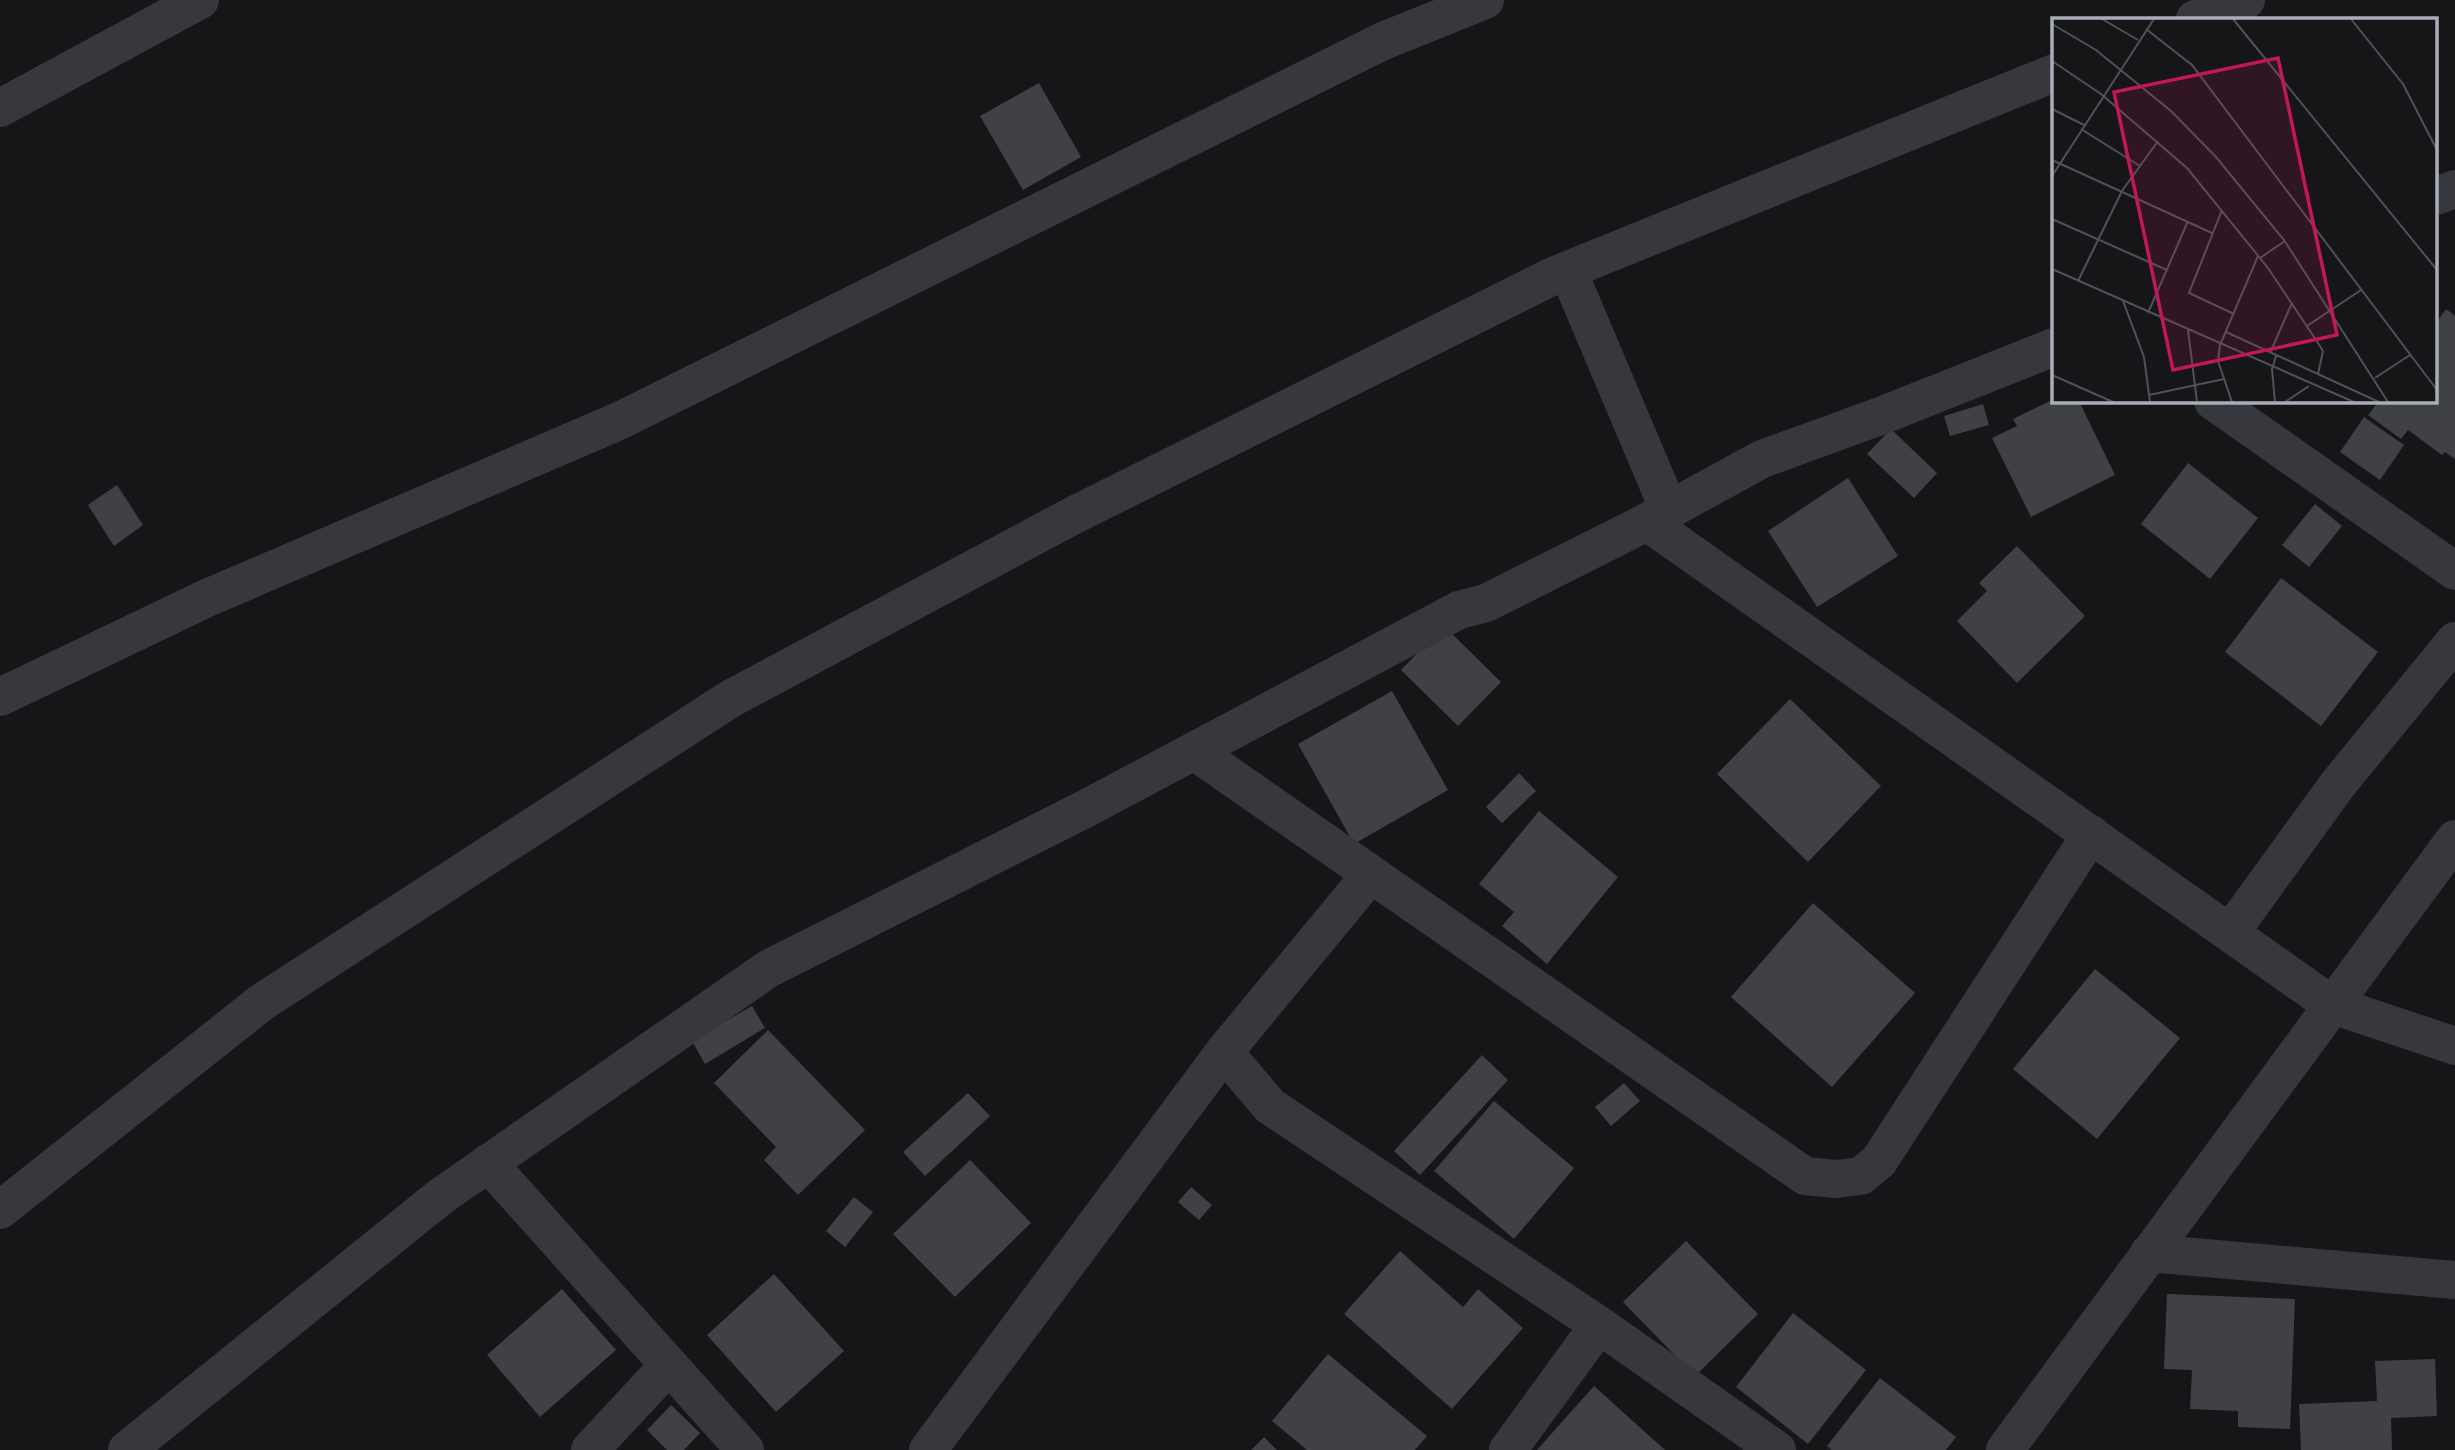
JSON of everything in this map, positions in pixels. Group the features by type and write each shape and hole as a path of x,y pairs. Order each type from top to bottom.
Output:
{"street":[{"path":"0,108 200,0"},
{"path":"0,697 207,597 619,421 1383,41 1485,0"},
{"path":"2198,18 2243,5"},
{"path":"0,1210 262,1002 730,699 1073,515 1553,276 2052,74"},
{"path":"2438,195 2455,189"},
{"path":"1568,271 1658,516 2091,834 2332,1005 2455,1046"},
{"path":"127,1450 439,1197 768,969 1085,809 1459,610 1486,603 1658,516 1762,459 1883,415 2052,348"},
{"path":"2214,402 2455,571"},
{"path":"2230,933 2338,784 2455,641"},
{"path":"1194,751 1804,1176 1836,1179 1861,1176 1879,1161 2091,834"},
{"path":"2005,1450 2455,839"},
{"path":"928,1450 1224,1052 1371,874"},
{"path":"1224,1052 1270,1106 1600,1325 1777,1450"},
{"path":"488,1163 745,1450"},
{"path":"2149,1253 2455,1280"},
{"path":"1508,1450 1600,1325"},
{"path":"590,1450 669,1365"}],"building":[{"path":"1039,83 1081,157 1023,190 980,116"},
{"path":"2446,309 2455,316 2455,459 2445,452 2442,455 2408,430 2401,439 2368,415 2378,402 2438,402 2438,320"},
{"path":"2052,400 2079,402 2115,475 2031,517 1992,438 2017,426 2013,419"},
{"path":"1983,404 1989,425 1950,436 1944,416"},
{"path":"2364,417 2404,445 2380,480 2340,452"},
{"path":"1891,429 1937,473 1914,498 1867,454"},
{"path":"2188,463 2258,518 2210,579 2141,524"},
{"path":"1848,478 1898,556 1817,607 1768,531"},
{"path":"117,485 143,525 114,546 88,505"},
{"path":"2315,504 2342,526 2309,567 2282,545"},
{"path":"2017,546 2085,616 2017,683 1957,621 1987,591 1979,583"},
{"path":"2281,578 2378,652 2321,726 2225,652"},
{"path":"1444,626 1501,682 1458,726 1401,670"},
{"path":"1392,691 1448,790 1354,844 1298,744"},
{"path":"1790,699 1881,786 1808,862 1717,774"},
{"path":"1519,773 1536,791 1502,823 1486,807"},
{"path":"1539,811 1618,877 1547,964 1502,926 1514,912 1479,884"},
{"path":"1813,903 1915,993 1832,1087 1731,997"},
{"path":"2095,969 2180,1038 2097,1139 2013,1069"},
{"path":"752,1006 765,1028 705,1064 692,1041"},
{"path":"768,1030 865,1130 798,1195 764,1160 776,1147 714,1083"},
{"path":"1482,1055 1508,1080 1420,1175 1394,1151"},
{"path":"1624,1083 1640,1101 1611,1126 1595,1107"},
{"path":"968,1093 990,1116 925,1176 903,1152"},
{"path":"1494,1101 1574,1168 1514,1239 1434,1171"},
{"path":"970,1160 1031,1223 955,1297 893,1234"},
{"path":"1191,1187 1212,1205 1199,1220 1178,1202"},
{"path":"854,1197 873,1212 845,1247 826,1231"},
{"path":"1686,1241 1758,1314 1695,1376 1623,1302"},
{"path":"1400,1251 1463,1307 1478,1289 1523,1328 1452,1409 1344,1314"},
{"path":"774,1274 844,1351 776,1412 707,1335"},
{"path":"562,1289 616,1350 540,1417 487,1355"},
{"path":"2167,1294 2295,1299 2290,1429 2238,1427 2238,1411 2190,1409 2192,1370 2164,1369"},
{"path":"1793,1313 1866,1370 1808,1444 1736,1387"},
{"path":"1328,1354 1427,1436 1415,1450 1307,1450 1272,1421"},
{"path":"2435,1359 2437,1416 2391,1418 2392,1450 2301,1450 2299,1404 2377,1401 2375,1361"},
{"path":"1880,1378 1956,1437 1946,1450 1832,1450 1827,1446"},
{"path":"1594,1386 1665,1450 1537,1450"},
{"path":"671,1405 700,1433 684,1450 667,1450 647,1430"},
{"path":"1264,1437 1277,1450 1251,1450"}]}
